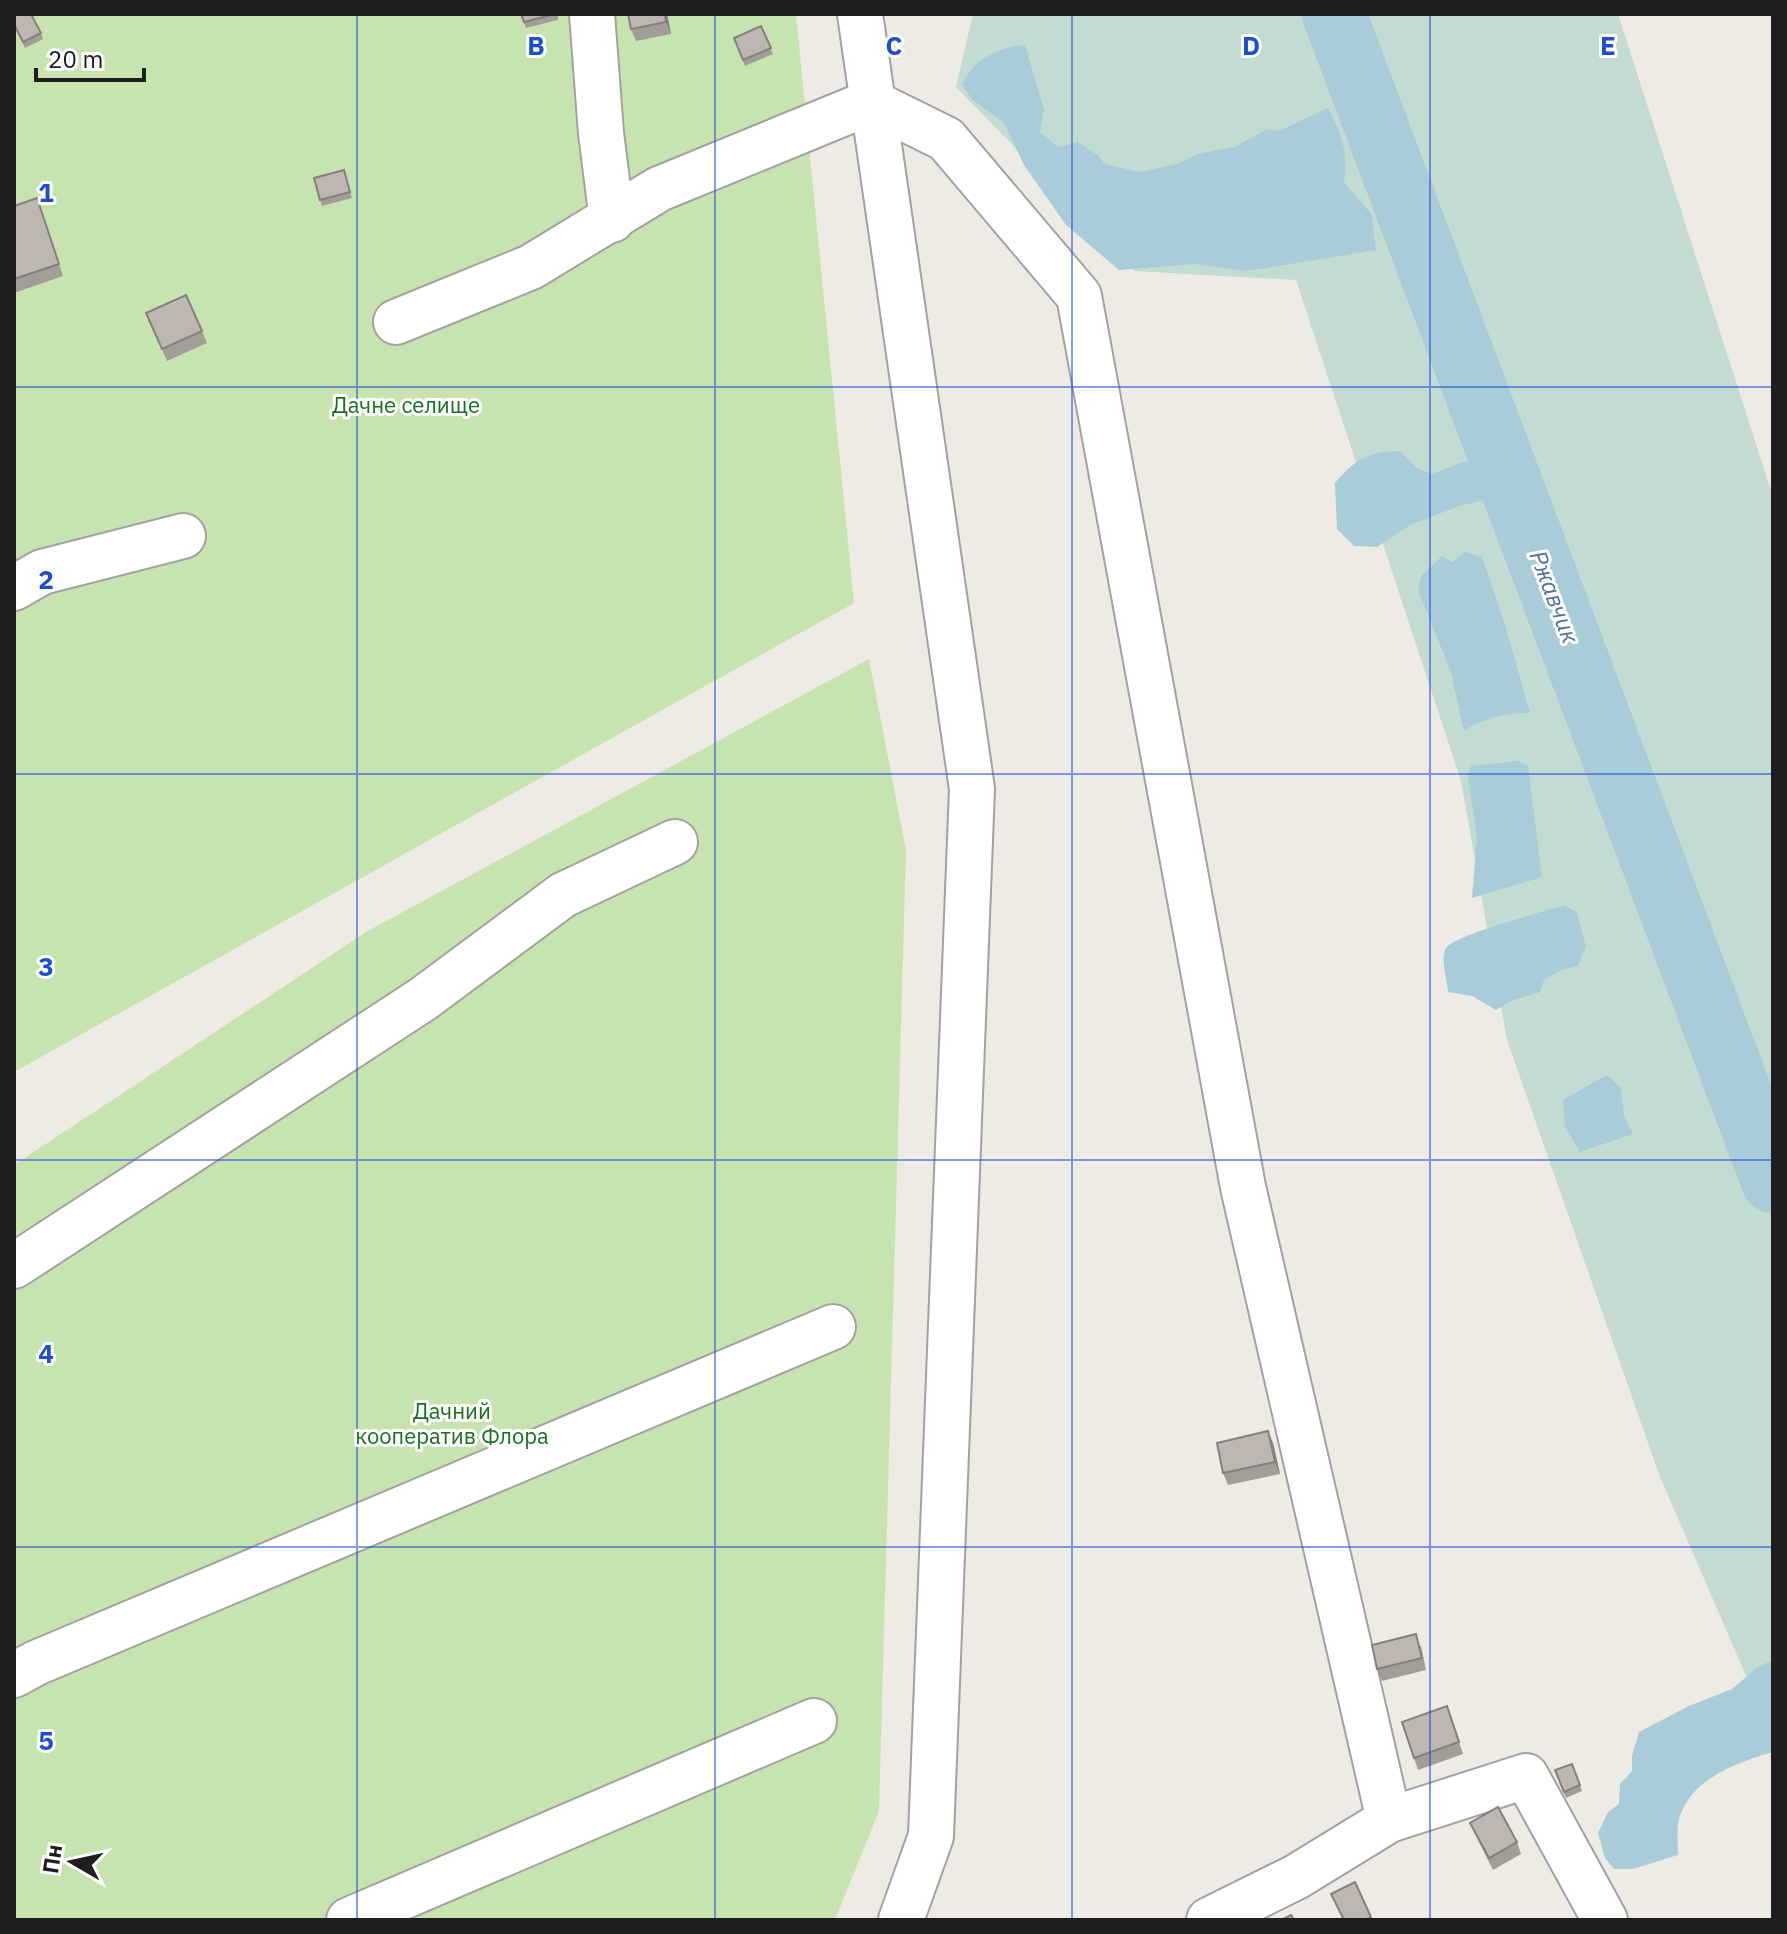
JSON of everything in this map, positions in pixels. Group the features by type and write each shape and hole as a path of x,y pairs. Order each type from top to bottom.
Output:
{"street":[{"path":"592,14 601,133 612,220"},
{"path":"860,14 972,789 931,1836 901,1920"},
{"path":"396,322 531,267 659,189 871,102 946,139 1079,296 1243,1187 1389,1820"},
{"path":"23,574 183,536"},
{"path":"14,1266 423,999 563,895 675,842"},
{"path":"14,1675 833,1327"},
{"path":"349,1920 814,1721"},
{"path":"1209,1920 1296,1877 1389,1820 1526,1776 1605,1920"}],"green space":[{"name":"Дачне селище","path":"14,14 796,14 854,603 14,1072"},
{"path":"973,14 1618,14 1773,497 1773,1738 1660,1477 1507,1040 1461,781 1296,280 1135,271 956,87"},
{"name":"Дачний кооператив Флора","path":"869,659 906,850 879,1811 835,1920 14,1920 14,1165 366,932"}],"water":[{"path":"1025,45 1044,110 1040,132 1058,147 1078,142 1099,156 1104,164 1140,172 1177,164 1198,154 1235,147 1267,129 1279,131 1328,108 1343,144 1344,182 1372,215 1376,250 1247,271 1194,264 1119,270 1066,225 1024,165 1004,123 972,99 962,85 972,68 988,56"},
{"path":"1400,451 1417,468 1432,474 1476,457 1499,452 1507,461 1507,487 1497,497 1459,506 1410,525 1377,547 1354,546 1337,529 1335,483 1363,458"},
{"path":"1465,552 1482,557 1530,713 1496,717 1464,731 1451,672 1418,590 1422,575 1442,556 1452,562"},
{"path":"1518,761 1528,766 1542,877 1472,898 1477,837 1468,776 1471,766"},
{"path":"1564,905 1577,913 1586,947 1578,966 1561,970 1544,980 1540,992 1511,1001 1496,1010 1472,996 1448,992 1444,969 1446,948 1465,937"},
{"path":"1607,1075 1621,1088 1624,1116 1633,1134 1580,1152 1565,1126 1563,1100"},
{"path":"1773,1660 1773,1752 1729,1768 1691,1796 1678,1824 1678,1855 1633,1869 1614,1869 1605,1858 1598,1833 1608,1812 1619,1804 1620,1784 1632,1771 1632,1756 1639,1732 1689,1706 1732,1689 1758,1667"}],"building":[{"path":"14,14 31,14 41,33 23,42 14,24"},
{"path":"521,14 555,14 524,22"},
{"path":"628,14 665,14 666,22 631,29"},
{"path":"761,26 771,48 743,60 734,38"},
{"path":"344,170 350,192 320,200 314,178"},
{"path":"37,198 59,264 14,279 14,206"},
{"path":"186,295 202,331 162,349 146,313"},
{"path":"1268,1431 1275,1462 1223,1473 1217,1443"},
{"path":"1416,1634 1422,1658 1377,1669 1372,1645"},
{"path":"1447,1706 1459,1742 1414,1758 1402,1722"},
{"path":"1572,1764 1580,1785 1564,1792 1555,1770"},
{"path":"1498,1807 1517,1842 1489,1858 1470,1823"},
{"path":"1355,1882 1371,1917 1344,1920 1331,1894"}],"waterway":[{"name":"Ржавчик","path":"1334,14 1773,1181"}]}
